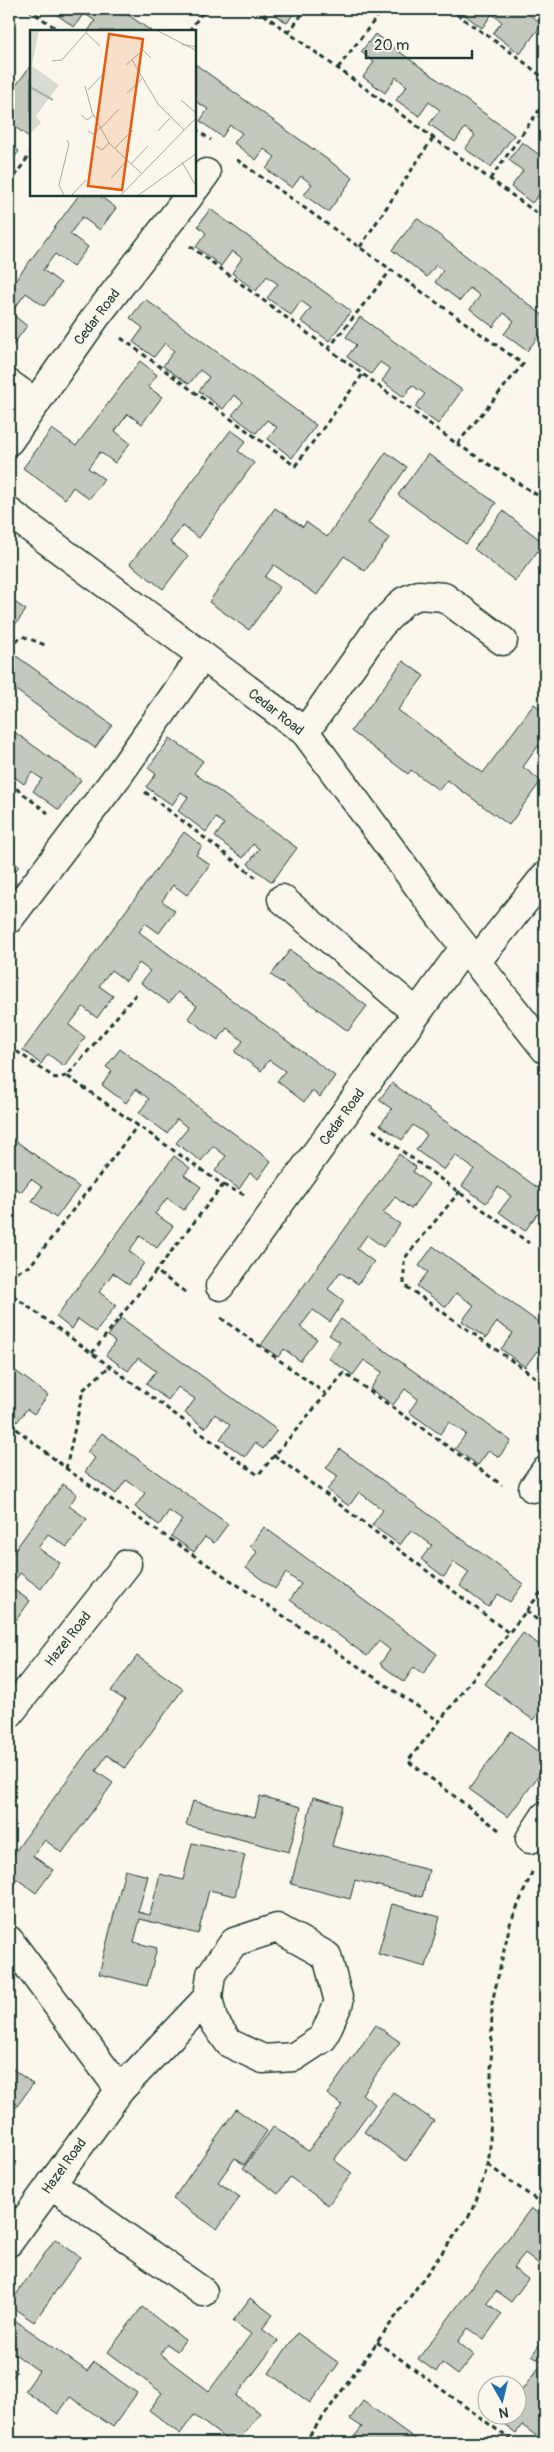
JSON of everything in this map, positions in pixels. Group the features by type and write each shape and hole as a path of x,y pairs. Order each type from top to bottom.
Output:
{"street":[{"name":"Cedar Road","path":"9,441 95,318 166,229 189,196"},
{"path":"9,384 36,403"},
{"name":"Cedar Road","path":"9,512 305,732 470,955 545,1049"},
{"path":"305,732 380,626 404,601 419,595 444,597 502,641"},
{"path":"9,919 120,773 202,656"},
{"path":"470,955 545,876"},
{"path":"282,900 417,1013"},
{"name":"Cedar Road","path":"220,1286 417,1013 470,955"},
{"name":"Hazel Road","path":"9,1714 127,1564"},
{"path":"518,1837 545,1816"},
{"path":"277,1928 327,1956 339,2002 323,2038 294,2057 263,2059 229,2043 213,2020 208,1997 211,1974 234,1942 277,1928"},
{"path":"9,1940 120,2090"},
{"name":"Hazel Road","path":"9,2242 120,2090 208,1997"},
{"path":"51,2184 203,2292"}],"path":[{"path":"28,9 59,30"},
{"path":"190,30 205,9"},
{"path":"256,9 545,219"},
{"path":"288,32 306,9"},
{"path":"338,68 383,9"},
{"path":"449,9 515,55 545,79"},
{"path":"490,179 545,102"},
{"path":"196,130 215,144"},
{"path":"360,247 433,138"},
{"path":"9,184 30,154"},
{"path":"230,154 523,364 457,444"},
{"path":"166,229 457,444 545,500"},
{"path":"328,349 391,270"},
{"path":"95,318 295,466 363,374"},
{"path":"9,647 22,636 45,645"},
{"path":"120,773 232,857 282,900"},
{"path":"9,783 74,833"},
{"path":"9,1046 55,1078 67,1076 136,994"},
{"path":"67,1076 223,1184 92,1353"},
{"path":"346,1111 460,1191 529,1243"},
{"path":"9,1275 30,1266 138,1125"},
{"path":"460,1191 404,1259 404,1285 545,1384"},
{"path":"156,1271 190,1296"},
{"path":"9,1288 11,1294 258,1475 344,1373 506,1488"},
{"path":"220,1317 326,1394"},
{"path":"66,1470 83,1390 110,1366"},
{"path":"9,1423 66,1470 439,1721"},
{"path":"274,1455 509,1633"},
{"path":"518,1837 408,1761 545,1587"},
{"path":"526,1611 545,1626"},
{"path":"304,2443 473,2210 488,2165 492,2003 510,1924 534,1868"},
{"path":"488,2165 545,2206"},
{"path":"376,2342 515,2443"}],"building":[{"path":"49,9 120,9 150,30 89,30 95,21 84,13 74,27"},
{"path":"268,9 297,9 287,23"},
{"path":"457,9 522,9 542,24 520,54 493,33 502,22 492,14 482,28"},
{"path":"375,34 514,135 491,167 465,149 475,135 465,128 455,142 429,124 440,110 429,102 419,116 396,100 407,86 396,77 385,93 363,77 374,62 361,52"},
{"path":"196,65 353,178 328,212 304,195 312,184 301,176 292,188 266,169 275,157 264,149 256,160 234,143 242,133 230,125 222,137 200,121 208,109 196,102"},
{"path":"30,66 29,137 12,125 9,130 9,95"},
{"path":"522,142 545,159 545,187 532,203 511,187 523,171 509,160"},
{"path":"9,143 19,151 9,165"},
{"path":"78,196 100,196 116,208 100,230 82,217 70,234 88,247 73,267 55,254 43,270 61,283 44,306 26,293 11,313 27,326 9,350 9,289"},
{"path":"210,209 351,311 329,341 301,321 311,308 301,301 291,315 267,298 278,284 267,276 256,291 232,273 242,258 232,251 221,266 196,247 206,233 198,226"},
{"path":"417,218 545,317 545,328 527,351 504,334 514,321 504,313 493,327 470,309 480,296 470,288 460,301 435,282 443,271 436,265 427,277 392,250"},
{"path":"145,299 316,425 292,458 268,439 277,427 267,420 256,433 232,415 243,402 234,395 223,409 199,391 209,377 200,370 189,384 163,366 174,351 165,343 154,357 133,342 143,328 130,318"},
{"path":"360,317 462,390 438,424 415,407 425,394 412,385 404,397 382,381 390,369 380,362 371,374 347,357 356,345 346,337"},
{"path":"140,361 157,375 148,387 162,397 142,424 128,414 115,431 130,443 115,463 100,452 88,468 104,479 89,499 73,487 65,499 23,468 52,429 76,446"},
{"path":"231,430 246,441 238,451 254,463 199,538 183,526 170,542 188,556 163,589 130,564"},
{"path":"386,452 407,467 368,523 389,538 365,571 344,556 317,595 274,565 265,577 280,587 249,630 209,602 275,508 303,527 306,522 327,537"},
{"path":"428,454 496,503 466,544 398,495"},
{"path":"503,511 544,543 515,581 474,549"},
{"path":"9,598 26,610 12,629 9,626"},
{"path":"15,655 112,725 95,748 9,685 9,663"},
{"path":"403,661 424,676 398,710 483,773 534,704 545,712 545,751 538,746 523,767 541,781 509,825 447,780 439,790 411,770 408,774 351,731"},
{"path":"9,728 81,780 59,810 33,791 42,779 32,772 24,784 9,773"},
{"path":"170,738 203,761 194,773 297,848 272,882 248,864 259,849 253,844 243,858 215,837 224,824 216,818 206,832 178,811 188,797 181,792 172,805 146,787 156,774 148,768"},
{"path":"184,832 202,846 196,855 210,865 187,895 173,885 162,901 175,911 159,933 145,923 139,932 335,1076 320,1097 312,1091 304,1102 277,1081 285,1071 269,1060 261,1071 235,1052 243,1041 227,1028 218,1040 188,1018 197,1006 178,992 169,1003 141,983 150,971 139,963 126,981 111,970 99,986 113,996 97,1018 83,1007 69,1025 85,1037 64,1066 48,1054 41,1064 23,1050"},
{"path":"9,858 19,866 9,880"},
{"path":"290,950 367,1006 348,1031 271,975"},
{"path":"120,1049 271,1161 258,1179 250,1173 239,1189 215,1171 226,1156 213,1146 201,1161 176,1143 188,1128 177,1119 167,1133 139,1113 149,1099 136,1089 126,1103 102,1085 112,1071 106,1067"},
{"path":"392,1083 545,1193 545,1220 537,1214 525,1231 499,1212 511,1196 498,1187 486,1203 462,1186 474,1169 455,1155 444,1170 416,1150 427,1135 413,1125 402,1140 380,1125 392,1109 379,1100"},
{"path":"9,1136 79,1187 56,1218 32,1201 42,1187 31,1179 21,1192 9,1183"},
{"path":"399,1154 416,1167 413,1172 429,1184 411,1209 395,1197 383,1213 400,1224 383,1247 367,1235 357,1249 374,1262 358,1284 340,1272 328,1289 344,1301 330,1322 313,1310 300,1327 317,1339 300,1361 284,1349 278,1357 261,1345"},
{"path":"174,1156 190,1168 184,1175 201,1187 184,1210 167,1198 155,1214 173,1226 157,1248 140,1236 129,1251 144,1263 129,1284 113,1273 99,1292 116,1305 96,1332 78,1319 72,1329 56,1317"},
{"path":"433,1246 545,1327 545,1357 537,1351 525,1367 501,1349 513,1333 497,1322 486,1338 462,1321 474,1305 456,1293 446,1307 417,1286 428,1272 419,1266"},
{"path":"121,1318 277,1430 263,1449 255,1443 245,1457 220,1439 230,1425 215,1414 205,1428 185,1413 195,1399 178,1387 168,1400 146,1384 156,1371 138,1358 128,1371 106,1355 115,1342 108,1336"},
{"path":"341,1319 511,1441 499,1457 489,1450 478,1465 455,1449 466,1434 449,1422 440,1434 409,1412 418,1399 405,1389 393,1405 370,1389 382,1372 364,1360 353,1375 328,1358 340,1342 329,1335"},
{"path":"9,1366 48,1395 34,1414 27,1409 17,1422 9,1416"},
{"path":"545,1368 545,1378 540,1375"},
{"path":"102,1433 228,1524 214,1543 205,1537 194,1552 171,1536 182,1520 169,1511 159,1525 135,1507 145,1493 126,1480 116,1494 85,1472 95,1458 87,1452"},
{"path":"340,1449 523,1584 510,1602 498,1594 488,1607 460,1586 469,1572 454,1562 444,1577 421,1559 432,1545 411,1530 400,1545 372,1525 383,1510 359,1492 349,1506 327,1490 338,1476 326,1468"},
{"path":"63,1484 77,1494 69,1506 87,1519 67,1547 48,1534 38,1548 60,1563 41,1589 20,1573 10,1587 30,1601 14,1623 9,1620 9,1558"},
{"path":"264,1527 437,1654 423,1674 414,1667 404,1682 380,1664 390,1650 379,1641 367,1656 290,1600 301,1584 286,1573 275,1589 246,1568 257,1552 250,1546"},
{"path":"523,1633 545,1649 545,1704 533,1720 485,1684"},
{"path":"137,1656 183,1689 125,1768 107,1755 96,1771 113,1783 62,1853 45,1840 33,1856 53,1870 36,1893 17,1879 10,1888 9,1860 125,1700 111,1691"},
{"path":"511,1731 545,1757 545,1767 508,1817 469,1789"},
{"path":"260,1796 301,1807 289,1852 186,1825 193,1801 255,1817"},
{"path":"313,1797 342,1805 332,1846 429,1870 422,1897 355,1880 350,1899 291,1884"},
{"path":"192,1843 245,1855 235,1896 209,1890 198,1934 140,1919 134,1942 157,1948 147,1986 99,1974 125,1870 148,1876 138,1912 150,1915 160,1874 183,1880"},
{"path":"392,1904 440,1917 426,1967 378,1954"},
{"path":"376,2025 400,2042 362,2094 375,2104 334,2160 352,2173 328,2205 290,2177 278,2194 243,2168 274,2126 308,2151 342,2105 327,2094"},
{"path":"9,2066 33,2084 9,2117"},
{"path":"393,2092 434,2121 406,2161 364,2132"},
{"path":"236,2109 267,2131 244,2165 235,2158 218,2182 240,2197 217,2229 173,2199"},
{"path":"531,2208 545,2219 543,2229 545,2231 545,2255 539,2264 525,2253 513,2268 528,2279 511,2302 496,2291 487,2303 502,2314 484,2339 468,2328 458,2342 474,2355 458,2375 442,2363 436,2372 418,2359"},
{"path":"55,2239 80,2257 34,2322 9,2305"},
{"path":"250,2298 273,2315 262,2329 278,2341 236,2396 260,2413 237,2443 231,2443 194,2415 180,2434 149,2410 162,2393 108,2352 142,2307 185,2340 177,2351 167,2344 160,2354 209,2391 251,2334 233,2321"},
{"path":"9,2316 87,2371 94,2362 137,2393 113,2427 70,2397 58,2414 25,2391 39,2371 9,2350"},
{"path":"297,2333 339,2363 310,2403 269,2373"},
{"path":"545,2337 545,2393 539,2402 545,2407 545,2429 539,2438 522,2425 516,2433 504,2424 526,2424 526,2385 543,2362 532,2355"},
{"path":"9,2366 17,2372 9,2382"},
{"path":"363,2401 421,2443 349,2443 362,2427 350,2419"}]}
